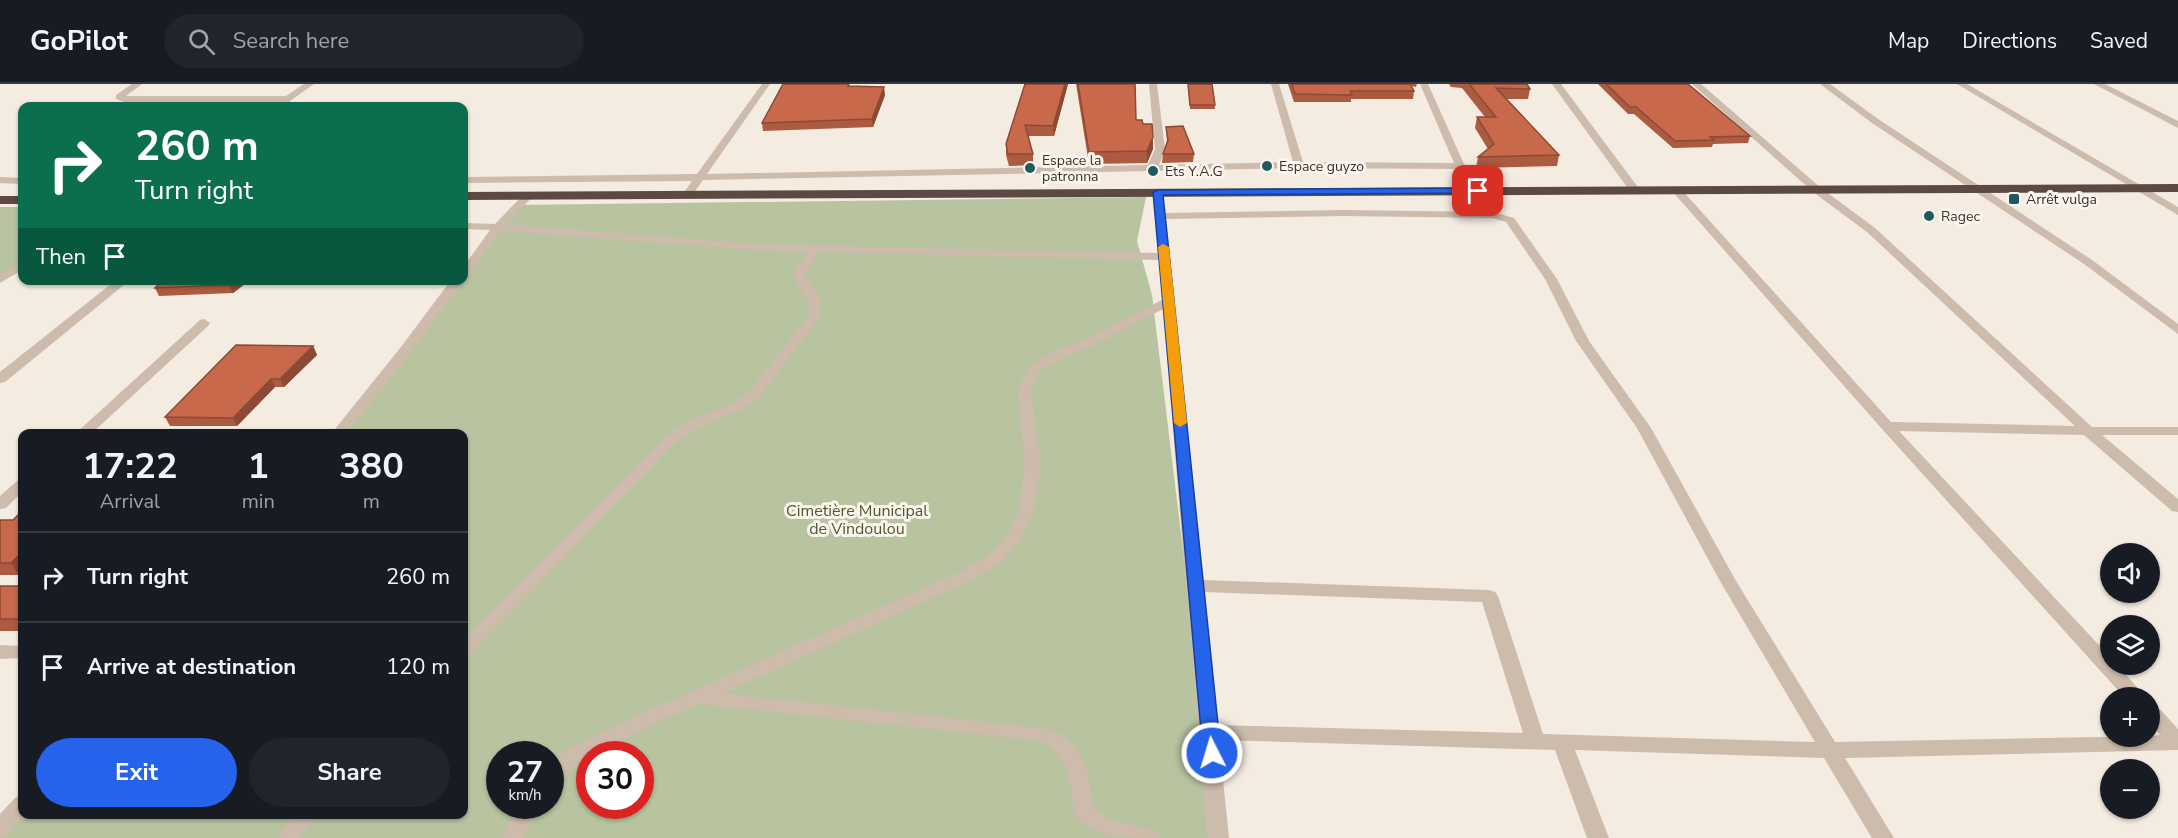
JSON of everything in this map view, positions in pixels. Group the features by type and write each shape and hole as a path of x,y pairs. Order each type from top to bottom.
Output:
{"highway":[{"path":"468,196 2178,188"},
{"path":"0,200 18,200"}],"street":[{"path":"138,84 119,97 127,100 288,99"},
{"path":"283,102 310,84"},
{"path":"687,195 698,176 766,84"},
{"path":"1152,84 1160,149 1152,169"},
{"path":"1275,84 1299,165"},
{"path":"1424,84 1460,166"},
{"path":"1556,84 1636,192"},
{"path":"1696,84 1817,190 1871,230 2088,431 2178,507"},
{"path":"1824,84 1875,121 2088,262 2178,330"},
{"path":"1961,84 2178,213"},
{"path":"2098,84 2178,125"},
{"path":"468,180 833,176 1299,165 1460,166 1478,174 1478,191"},
{"path":"0,180 18,181"},
{"path":"1677,191 1887,426 2127,687"},
{"path":"1158,192 1210,732 1218,838"},
{"path":"468,268 498,227 528,196"},
{"path":"1161,216 1344,213 1493,215 1510,220 1551,279 1583,342 1644,428 1728,580 1883,838"},
{"path":"468,226 754,247 1164,257"},
{"path":"468,647 671,439 690,426 733,408 753,396 813,318 818,305 815,297 798,275 816,249"},
{"path":"0,279 18,268"},
{"path":"0,380 118,285"},
{"path":"342,429 406,350 454,285"},
{"path":"564,763 574,755 964,577 994,560 1017,535 1026,510 1033,464 1024,391 1033,370 1060,354 1090,342 1169,301"},
{"path":"87,429 204,323"},
{"path":"1887,426 2178,431"},
{"path":"0,504 18,488"},
{"path":"1196,586 1489,596 1536,743"},
{"path":"0,652 18,652"},
{"path":"697,697 1044,734 1064,744 1076,765 1084,814 1105,827 1149,838"},
{"path":"2160,722 2178,742"},
{"path":"1210,732 1831,750 2178,742"},
{"path":"1563,744 1598,838"},
{"path":"0,829 18,809"},
{"path":"289,838 302,819"},
{"path":"513,838 521,819"}],"green space":[{"name":"Cimetière Municipal de Vindoulou","path":"1146,197 1137,241 1152,295 1218,838 0,838 0,826 18,806 18,819 468,819 468,429 337,429 460,285 468,285 468,268 519,205"},
{"path":"0,207 18,207 18,264 0,276"}],"building":[{"path":"783,84 849,84 848,86 884,87 872,119 762,123"},
{"path":"1025,84 1065,84 1053,126 1025,125 1033,154 1008,154 1006,144"},
{"path":"1078,84 1135,84 1136,120 1142,120 1143,124 1152,124 1153,137 1147,151 1089,152"},
{"path":"1188,84 1212,84 1215,105 1190,105"},
{"path":"1292,84 1410,84 1414,91 1350,91 1352,95 1295,94"},
{"path":"1469,84 1527,84 1530,89 1496,88 1559,155 1478,157 1494,144 1477,117 1496,117"},
{"path":"1606,84 1688,84 1750,136 1675,141 1636,107 1630,107"},
{"path":"1183,126 1194,154 1163,154 1168,140 1166,127"},
{"path":"158,285 229,285 155,288"},
{"path":"236,345 313,346 280,379 271,379 233,418 165,417"},
{"path":"18,515 18,556 11,563 0,563 0,520 13,520"},
{"path":"0,586 18,586 18,619 0,619"}],"slow traffic":[{"path":"1163,247 1180,423"}],"place":[{"name":"Espace guyzo","path":"1267,166"},
{"name":"Espace la patronna","path":"1030,168"},
{"name":"Ets Y.A.G","path":"1153,171"},
{"name":"Arrêt vulga","path":"2014,199"},
{"name":"Ragec","path":"1929,216"}],"route":[{"path":"1212,753 1158,192 1478,191"}]}
